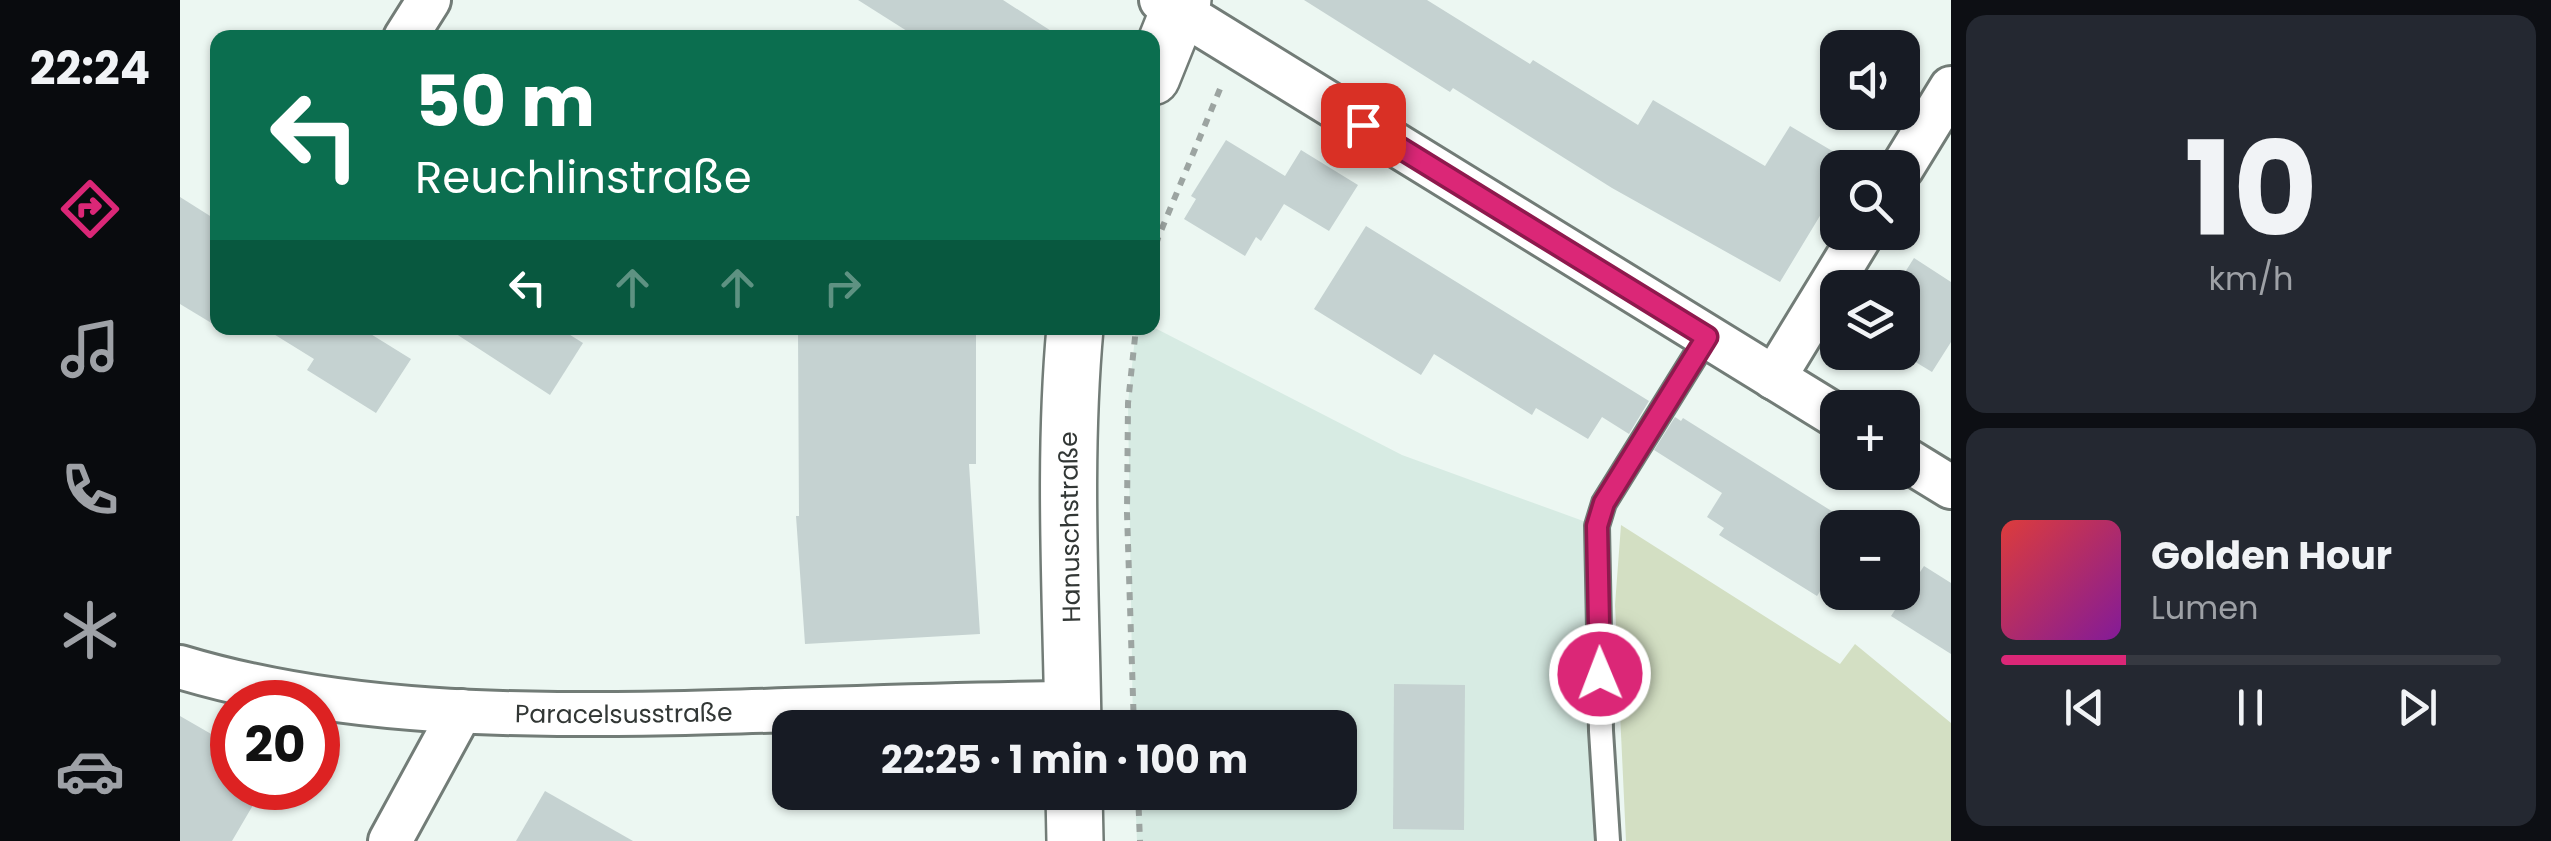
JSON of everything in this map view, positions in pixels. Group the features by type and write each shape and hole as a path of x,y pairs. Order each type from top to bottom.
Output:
{"street":[{"path":"411,30 429,0"},
{"path":"1160,52 1175,4 1820,406"},
{"path":"1913,150 1951,88"},
{"path":"1774,378 1852,250"},
{"name":"Hanuschstraße","path":"1073,710 1068,477 1074,335"},
{"path":"1920,468 1951,487"},
{"name":"Paracelsusstraße","path":"180,667 236,684 402,708 545,716 772,716"},
{"path":"390,841 461,711"},
{"path":"1074,810 1075,841"}],"lane":[{"path":"1608,841 1597,526 1604,503 1707,337"}],"path":[{"path":"1160,233 1225,76"},
{"path":"1133,710 1127,513 1128,403 1135,335"},
{"path":"1139,810 1140,841"}],"shaded area":[{"path":"1160,331 1402,455 1597,526 1606,841 1137,841 1136,810 1357,810 1357,710 1133,710 1128,403 1135,335 1160,335"}],"green space":[{"path":"1621,525 1840,664 1855,644 1951,723 1951,841 1626,841 1615,605"}],"building":[{"path":"858,0 1003,0 1050,30 905,30"},
{"path":"1304,0 1427,0 1638,125 1653,100 1765,166 1790,126 1831,150 1820,150 1820,216 1780,282 1612,188 1453,88 1450,92"},
{"path":"1226,140 1285,176 1301,150 1358,185 1329,231 1284,204 1261,241 1256,237 1245,256 1184,219 1196,199 1191,196"},
{"path":"180,197 210,216 210,322 180,304"},
{"path":"1366,226 1649,401 1629,434 1602,417 1588,439 1536,408 1532,415 1434,354 1421,375 1314,309"},
{"path":"1914,258 1951,282 1951,342 1932,372 1920,365 1920,270 1906,270"},
{"path":"275,335 372,335 411,359 376,413 307,370 314,359"},
{"path":"458,335 570,335 583,343 550,395"},
{"path":"798,335 976,335 976,464 969,464 980,634 805,644 799,516"},
{"path":"1675,417 1681,421 1683,418 1830,510 1820,510 1817,596 1719,535 1724,528 1707,517 1722,493 1654,450"},
{"path":"1924,566 1951,583 1951,654 1891,616 1895,610 1920,610 1920,572"},
{"path":"1394,684 1465,685 1464,830 1393,829"},
{"path":"180,716 210,733 210,810 250,810 232,841 180,841"},
{"path":"545,791 633,841 516,841"}],"route":[{"path":"1363,125 1707,337 1604,503 1597,526 1600,674"}]}
